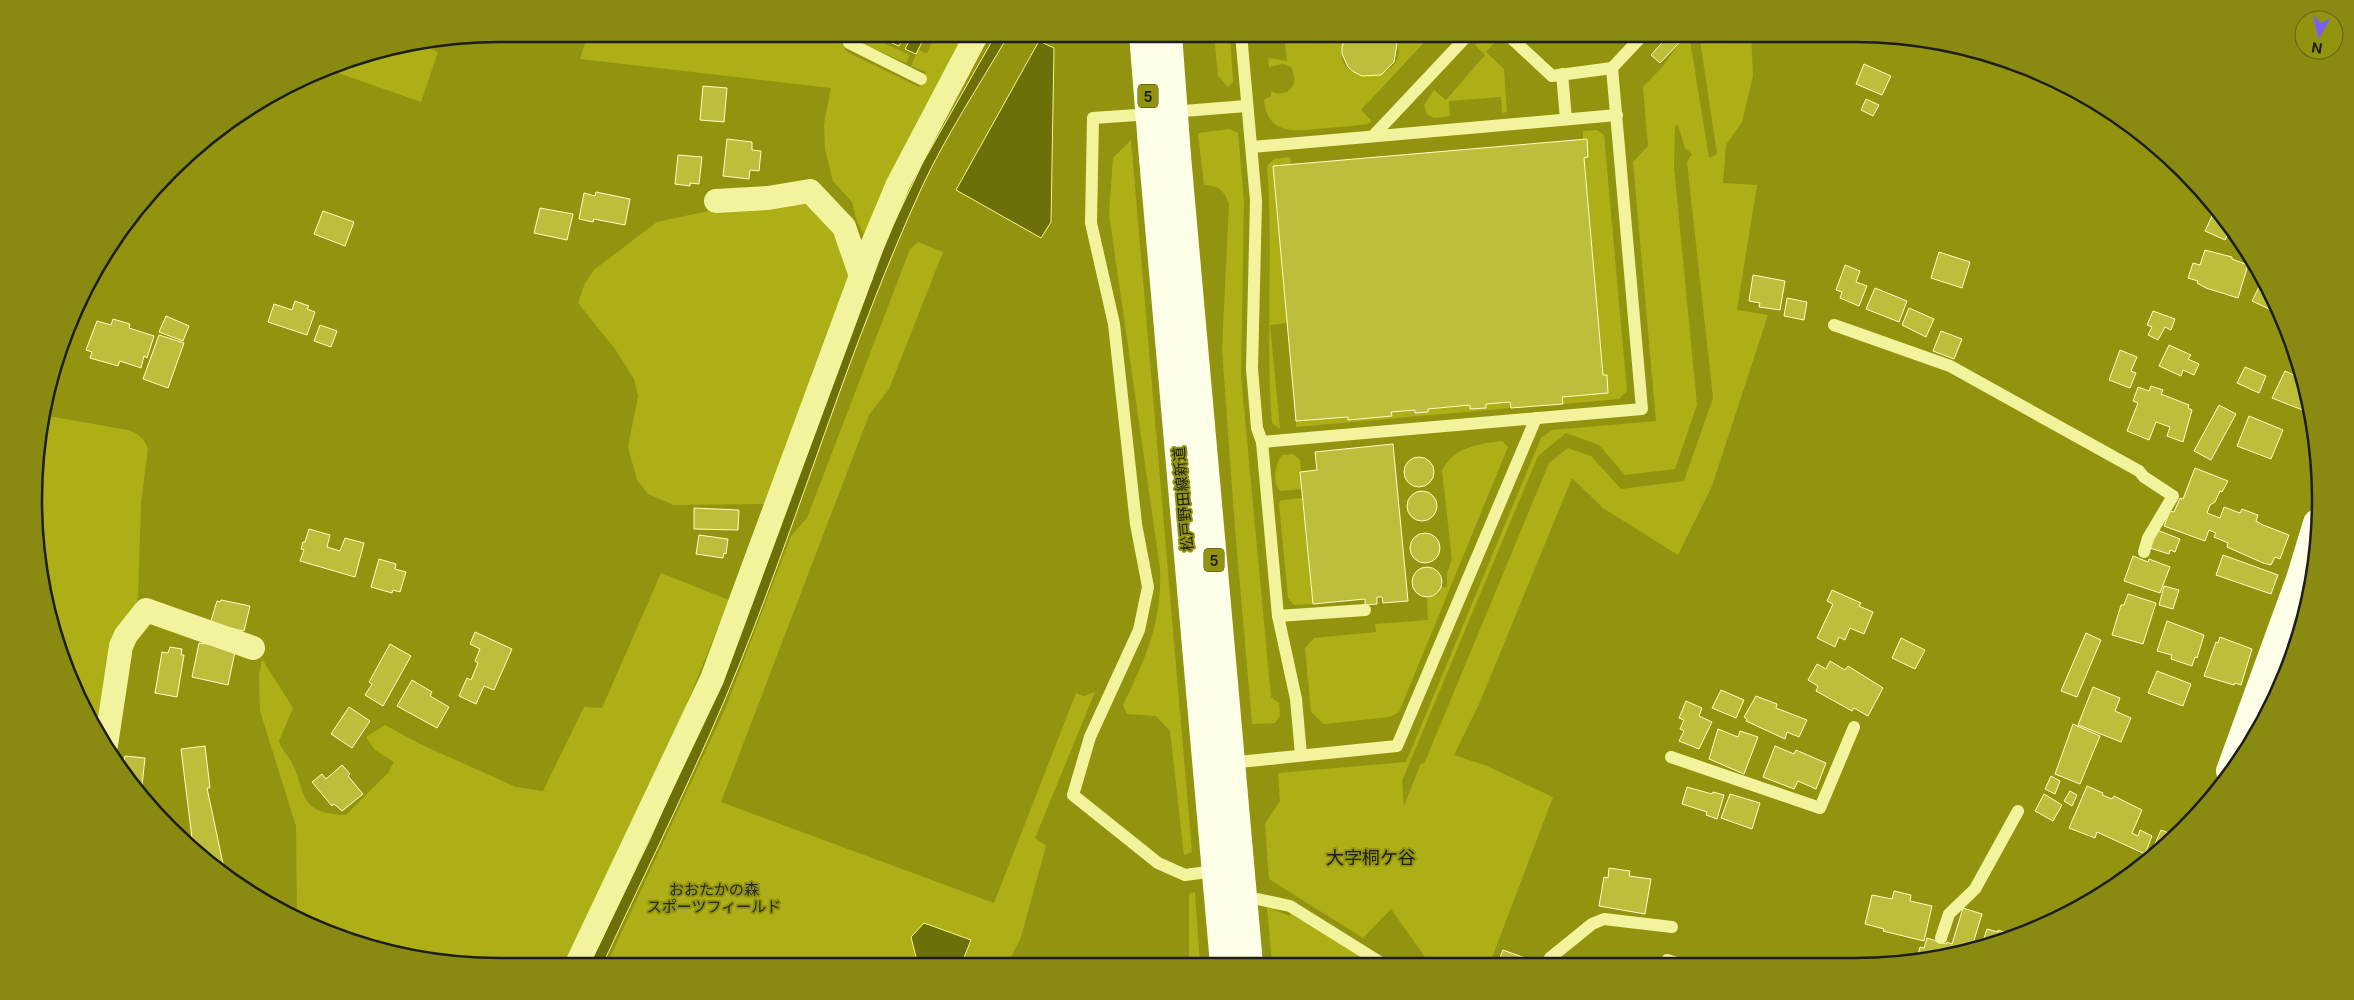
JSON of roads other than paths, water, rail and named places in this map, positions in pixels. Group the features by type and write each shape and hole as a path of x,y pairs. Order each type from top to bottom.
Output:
{"main road":[{"name":"松戸野田線新道","path":"1144,42 1165,157 1219,764 1243,896 1248,958"},
{"name":"松戸野田線新道","path":"1165,157 1168,42"},
{"path":"2242,741 2272,668 2309,551"},
{"name":"松戸野田線新道","path":"1219,764 1215,871 1223,958"}],"street":[{"path":"580,958 712,679 861,276 898,184 973,42"},
{"path":"716,201 768,198 810,191 844,227 861,276"},
{"path":"108,735 121,646 126,635 146,610 253,648"}],"lane":[{"path":"849,42 921,79"},
{"path":"1241,42 1256,201 1252,369 1257,428 1262,442 1278,616 1296,699 1301,755"},
{"path":"1373,136 1461,42"},
{"path":"1516,42 1552,76 1612,68 1636,42"},
{"path":"1262,442 1642,409 1612,68"},
{"path":"1562,74 1566,119"},
{"path":"1215,871 1185,875 1158,863 1073,795 1090,737 1139,630 1148,588 1136,524 1114,324 1091,223 1093,118 1246,106"},
{"path":"1252,147 1617,114"},
{"path":"1834,325 1950,366 2139,471 2144,477 2173,496 2148,538 2144,552"},
{"path":"1219,764 1396,746 1536,418"},
{"path":"1278,616 1365,610"},
{"path":"1672,757 1820,808 1854,727"},
{"path":"1941,938 1950,914 1975,889 2018,810"},
{"path":"1243,896 1290,906 1373,958"},
{"path":"1550,958 1592,924 1604,919 1672,927"}],"district":[{"name":"大字桐ケ谷","path":"1371,857"}],"park label":[{"name":"おおたかの森 スポーツフィールド","path":"714,898"}]}
